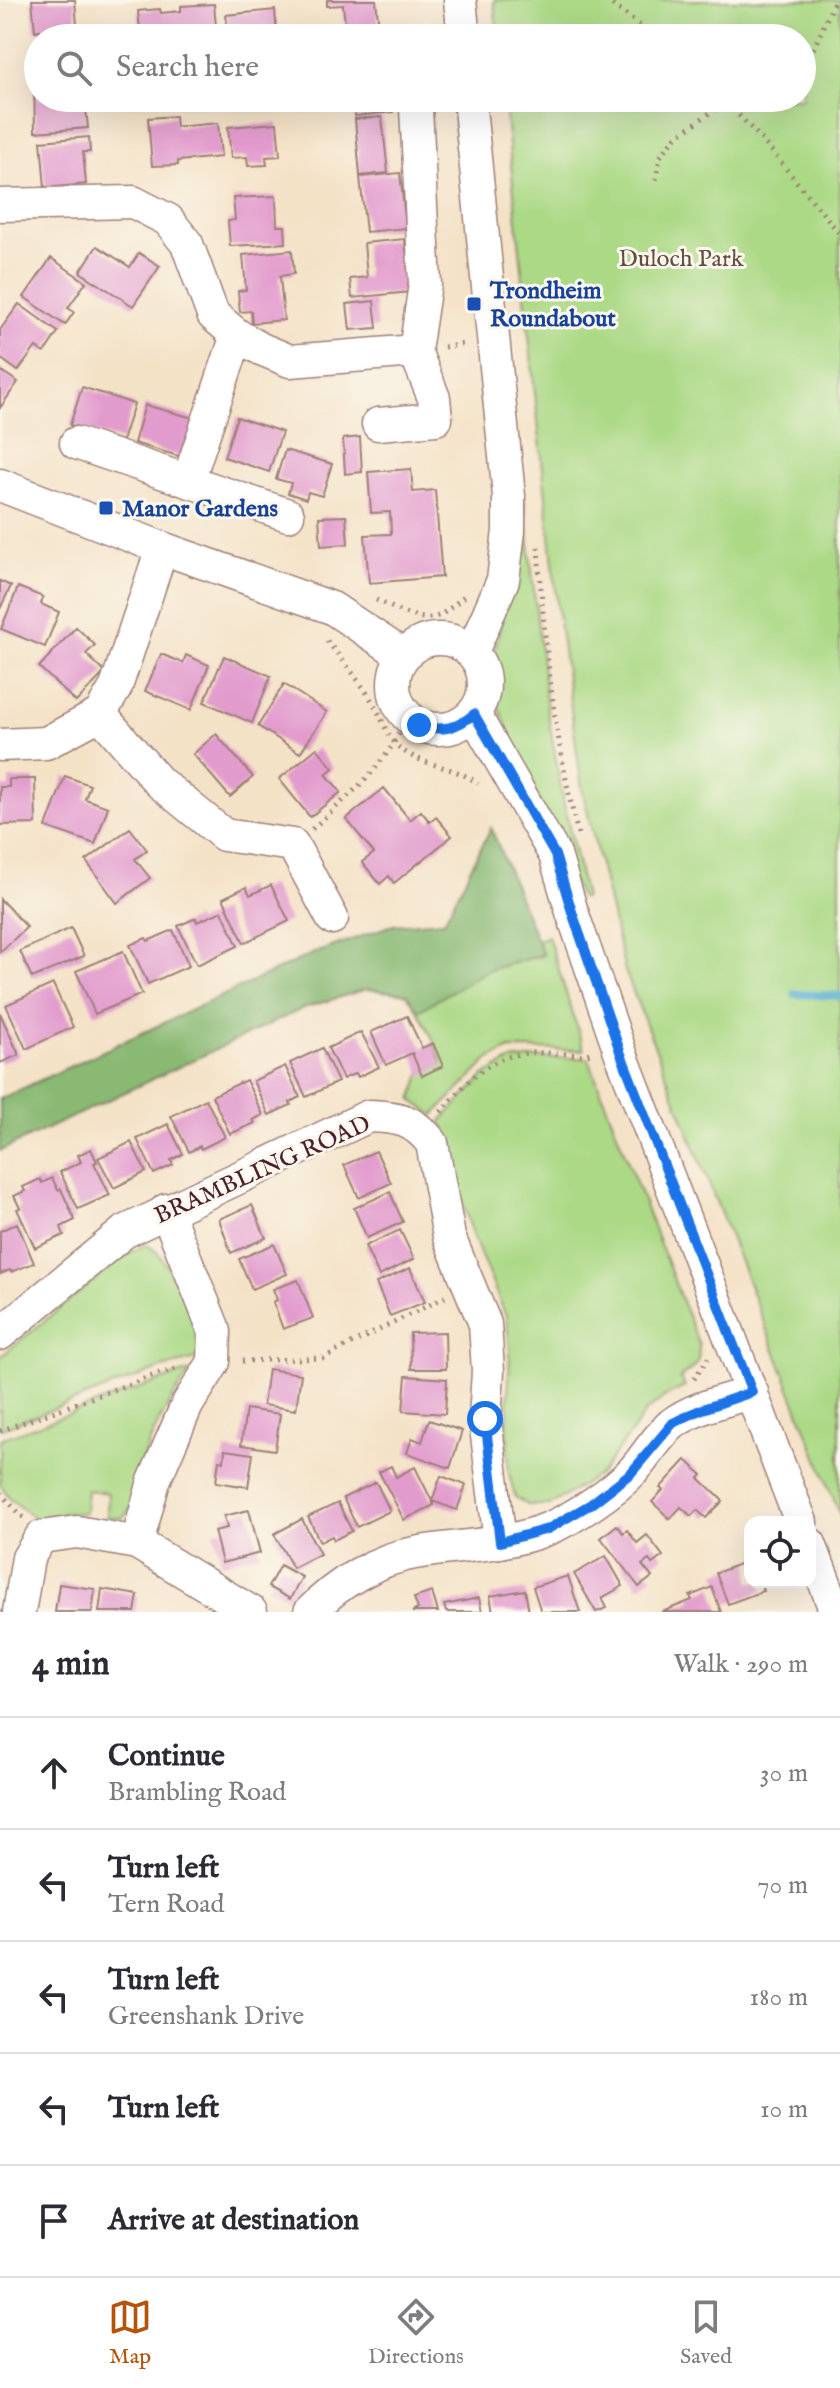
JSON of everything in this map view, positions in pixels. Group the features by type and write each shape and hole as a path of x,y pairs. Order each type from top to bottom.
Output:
{"street":[{"path":"460,0 463,24"},
{"path":"378,424 436,419 434,398 415,351 425,284 416,112"},
{"path":"470,112 509,496 509,531 503,580 472,652"},
{"path":"0,205 133,202 168,220 187,244 213,315 237,335 290,361 415,351"},
{"path":"188,481 237,335"},
{"path":"76,443 288,515"},
{"path":"0,485 162,548 332,608 403,655"},
{"path":"0,745 46,743 100,714 116,687 162,548"},
{"path":"445,639 459,643 472,652 480,663 485,690 474,714 462,724 449,729 434,730 419,725 401,730 393,680 403,655 415,645 445,639"},
{"path":"100,714 159,782 224,835 293,845 332,918"},
{"path":"474,714 555,855 621,1054 799,1516"},
{"name":"BRAMBLING ROAD","path":"0,1334 124,1232 369,1116 398,1117 422,1130 427,1137"},
{"path":"427,1137 432,1143 449,1237 485,1324 488,1371 485,1419 500,1542"},
{"path":"137,1543 159,1469 187,1405 214,1362 215,1332 166,1210"},
{"path":"310,1612 323,1597 374,1566 411,1553 500,1542 548,1529 591,1504 631,1473 673,1423 752,1392"},
{"path":"19,1612 28,1558 41,1537 77,1532 137,1543 251,1612"},
{"path":"816,1560 836,1612"}],"path":[{"path":"606,0 638,24"},
{"path":"816,43 835,0"},
{"path":"656,180 660,157 676,137 709,112"},
{"path":"738,112 840,234"},
{"path":"537,537 550,684 566,786 580,842"},
{"path":"324,638 357,677 387,734 401,730"},
{"path":"401,730 402,750 467,774 479,784"},
{"path":"293,845 372,775 401,730"},
{"path":"427,1137 435,1118 470,1080 493,1063 521,1054 590,1053"},
{"path":"0,1431 160,1373 214,1362 323,1358 469,1285"}],"green space":[{"name":"Duloch Park","path":"494,0 840,0 840,1515 625,971 582,788 559,621 505,112 816,112 816,24 497,24"},
{"path":"524,498 547,710 585,898 580,898 494,696 491,666"},
{"path":"491,828 543,955 488,970 418,1011 407,994 367,989 304,1008 0,1151 0,1099 312,954 393,925 444,921"},
{"path":"548,936 584,1050 510,1049 489,1059 434,1115 412,1100 421,1074 442,1064 418,1011 488,970 542,954 537,940"},
{"path":"588,1058 699,1345 696,1365 680,1378 685,1387 664,1397 647,1411 600,1474 550,1505 528,1505 515,1497 509,1474 507,1435 510,1349 506,1316 474,1239 463,1202 453,1143 441,1121 485,1075 510,1061"},
{"path":"145,1245 164,1262 183,1296 196,1333 196,1359 162,1368 0,1429 0,1357 127,1254"},
{"path":"191,1371 152,1436 132,1505 122,1518 107,1517 108,1493 87,1490 85,1513 67,1513 36,1520 0,1485 0,1439"}],"building":[{"path":"32,0 75,0 77,24 34,24"},
{"path":"327,0 376,0 379,24 345,24 343,5 327,6"},
{"path":"214,4 216,24 139,24 138,11 181,11 181,6"},
{"path":"275,10 276,24 227,24 226,15"},
{"path":"35,112 86,112 88,128 35,132"},
{"path":"355,112 393,112 355,116"},
{"path":"175,116 176,127 218,123 221,157 152,166 148,118"},
{"path":"382,117 388,173 360,176 355,119"},
{"path":"277,123 280,156 266,157 267,165 248,166 247,157 231,158 228,127"},
{"path":"89,137 90,152 83,152 86,184 45,188 41,141"},
{"path":"400,173 406,228 366,232 360,177"},
{"path":"276,196 277,226 285,226 286,243 230,246 228,221 235,220 233,198"},
{"path":"405,239 410,292 352,298 350,279 367,277 364,243"},
{"path":"97,246 130,267 139,253 160,266 133,306 80,272"},
{"path":"292,250 294,274 280,276 284,320 252,323 251,311 240,312 238,291 246,290 243,255"},
{"path":"51,258 86,282 68,308 74,312 65,325 24,297"},
{"path":"374,301 377,328 350,330 347,304"},
{"path":"19,304 58,332 44,353 36,347 18,371 0,358 0,330"},
{"path":"0,370 18,382 0,408"},
{"path":"82,387 134,404 122,441 70,425"},
{"path":"145,405 197,419 185,458 134,443"},
{"path":"237,417 282,432 269,472 224,457"},
{"path":"360,437 362,472 345,474 343,439"},
{"path":"285,450 332,464 322,496 308,492 306,499 288,493 291,483 276,479"},
{"path":"411,469 413,492 435,490 442,577 369,583 365,535 391,534 390,512 371,513 368,472"},
{"path":"346,516 348,544 321,546 319,517"},
{"path":"0,581 11,586 0,609"},
{"path":"18,587 43,597 41,604 59,612 45,647 1,629"},
{"path":"76,627 95,645 86,654 105,672 76,702 39,667"},
{"path":"161,654 183,663 186,655 209,665 191,710 145,691"},
{"path":"224,656 271,676 252,723 204,702"},
{"path":"284,684 327,712 300,753 258,726"},
{"path":"216,734 253,777 230,797 193,754"},
{"path":"317,748 333,768 326,774 341,792 310,817 279,779"},
{"path":"65,776 90,785 85,799 108,807 95,844 46,827"},
{"path":"9,779 35,779 36,824 0,825 0,787 9,787"},
{"path":"384,788 410,820 421,811 430,822 436,817 452,836 394,883 389,876 380,884 362,862 374,853 346,819"},
{"path":"130,828 147,850 135,859 150,878 117,903 86,861"},
{"path":"271,885 289,921 244,943 223,898 246,887 250,895"},
{"path":"0,899 27,927 0,952"},
{"path":"222,911 238,946 197,965 178,926"},
{"path":"71,928 84,956 32,978 20,951"},
{"path":"173,930 189,966 148,984 130,945"},
{"path":"123,951 142,994 95,1014 76,971"},
{"path":"53,984 73,1027 26,1049 6,1005"},
{"path":"0,1013 19,1055 0,1063"},
{"path":"407,1016 422,1048 433,1043 443,1066 422,1076 412,1053 386,1065 371,1032"},
{"path":"361,1032 379,1067 358,1077 356,1073 343,1079 328,1048"},
{"path":"322,1048 338,1082 306,1097 290,1063"},
{"path":"285,1066 300,1097 269,1115 253,1081"},
{"path":"246,1080 263,1115 253,1120 255,1123 230,1134 212,1096"},
{"path":"206,1099 225,1137 189,1152 171,1116"},
{"path":"168,1124 183,1154 171,1160 173,1165 154,1174 137,1139"},
{"path":"131,1142 146,1172 114,1188 98,1158"},
{"path":"91,1149 97,1162 94,1163 110,1195 78,1209 60,1172 81,1162 78,1155"},
{"path":"376,1151 391,1183 359,1198 344,1165"},
{"path":"52,1178 58,1190 61,1189 75,1220 61,1227 64,1235 35,1248 14,1196 25,1191 23,1187 40,1179 42,1183"},
{"path":"390,1192 403,1222 367,1238 354,1208"},
{"path":"252,1205 266,1238 231,1253 219,1219"},
{"path":"17,1223 34,1263 0,1274 0,1231"},
{"path":"400,1230 414,1259 379,1276 365,1246"},
{"path":"274,1244 287,1274 252,1289 239,1259"},
{"path":"410,1268 425,1302 390,1316 376,1283"},
{"path":"298,1280 313,1318 283,1329 273,1302 277,1300 273,1289"},
{"path":"445,1332 446,1369 411,1369 410,1333"},
{"path":"268,1369 301,1374 296,1410 263,1405"},
{"path":"406,1376 447,1379 445,1414 403,1411"},
{"path":"246,1409 280,1414 275,1450 241,1445"},
{"path":"429,1420 462,1431 450,1468 407,1453 412,1438 422,1442"},
{"path":"225,1450 253,1454 248,1487 216,1482 219,1460 224,1461"},
{"path":"686,1460 702,1475 699,1478 723,1501 706,1518 697,1510 691,1516 681,1507 670,1519 652,1502 663,1490 660,1488"},
{"path":"391,1466 396,1477 415,1467 434,1505 404,1520 379,1472"},
{"path":"441,1476 466,1485 457,1510 432,1501"},
{"path":"376,1482 390,1511 357,1527 343,1498"},
{"path":"338,1503 352,1531 334,1540 332,1536 320,1542 308,1517"},
{"path":"249,1510 260,1553 222,1563 214,1531 227,1528 224,1516"},
{"path":"302,1519 320,1554 293,1568 274,1534"},
{"path":"617,1525 623,1533 627,1530 637,1543 647,1535 663,1556 652,1564 649,1560 642,1565 652,1577 639,1587 601,1538"},
{"path":"606,1556 623,1586 602,1598 607,1608 596,1612 574,1574"},
{"path":"744,1562 744,1588 762,1588 763,1591 728,1604 716,1573"},
{"path":"280,1565 302,1577 290,1599 268,1587"},
{"path":"568,1576 580,1612 541,1612 533,1587"},
{"path":"59,1584 95,1589 92,1612 55,1612"},
{"path":"712,1587 721,1612 662,1612 692,1600 690,1596"},
{"path":"102,1589 138,1595 135,1612 99,1612"},
{"path":"525,1590 529,1612 493,1612 490,1596"},
{"path":"432,1592 438,1612 412,1612 418,1609 414,1598"},
{"path":"479,1598 482,1612 446,1612 444,1605"}],"waterway":[{"path":"795,994 840,996"}],"place":[{"name":"Trondheim Roundabout","path":"474,304"},
{"name":"Manor Gardens","path":"106,508"}],"route":[{"path":"419,725 434,730 449,729 462,724 474,714 555,855 621,1054 752,1392 673,1423 631,1473 591,1504 548,1529 500,1542 485,1419"}]}
